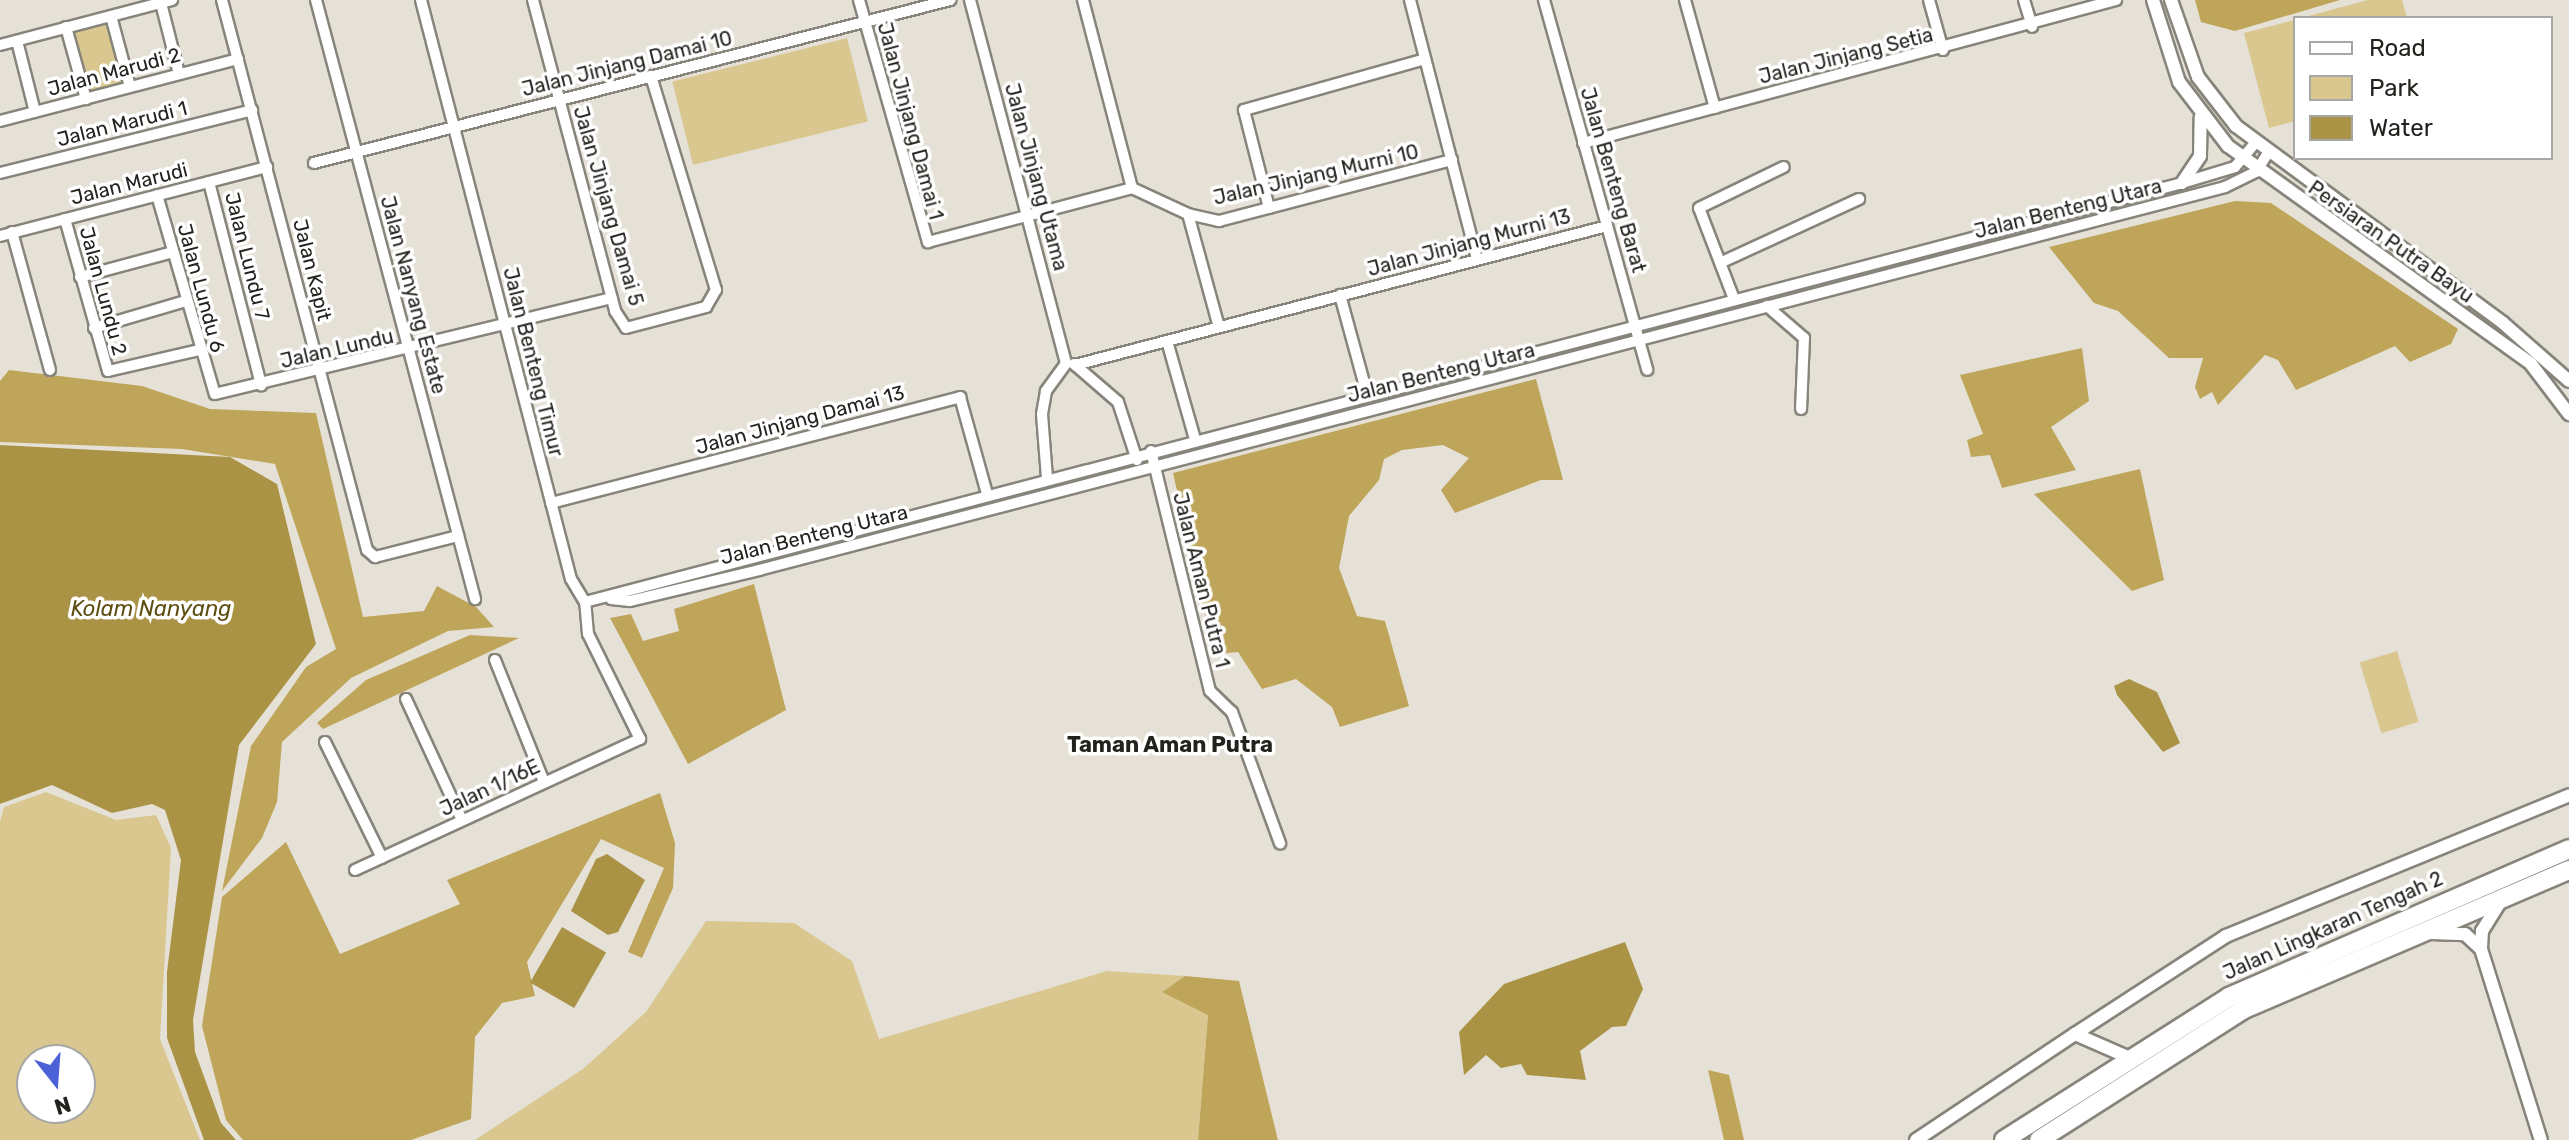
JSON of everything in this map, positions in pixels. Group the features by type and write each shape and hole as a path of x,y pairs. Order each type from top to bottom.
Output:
{"highway":[{"name":"Jalan Lingkaran Tengah 2","path":"2004,1140 2128,1057 2299,962 2569,849"},
{"name":"Jalan Lingkaran Tengah 2","path":"2039,1140 2242,1010 2418,932 2569,870"}],"street":[{"name":"Jalan Kapit","path":"222,0 367,550 375,557 458,536"},
{"name":"Jalan Nanyang Estate","path":"316,0 475,599"},
{"name":"Jalan Benteng Timur","path":"421,0 571,579 585,602 588,634 640,739"},
{"name":"Jalan Jinjang Damai 5","path":"533,0 612,298 626,328 706,307 716,290 651,76"},
{"name":"Jalan Jinjang Damai 1","path":"859,0 922,236 935,244 1028,217"},
{"name":"Jalan Jinjang Damai 10","path":"314,163 950,0"},
{"name":"Jalan Jinjang Utama","path":"970,0 1070,364"},
{"path":"1028,217 1132,188 1083,0"},
{"path":"1410,0 1477,260"},
{"name":"Jalan Benteng Barat","path":"1544,0 1647,370"},
{"path":"1685,0 1715,108"},
{"path":"1929,0 1943,50"},
{"path":"2024,0 2032,27"},
{"name":"Jalan Jinjang Setia","path":"1583,143 2032,27 2116,0"},
{"path":"0,45 167,2 179,74"},
{"name":"Persiaran Putra Bayu","path":"2172,3 2198,77 2255,143 2503,323 2569,381"},
{"name":"Persiaran Putra Bayu","path":"2155,6 2173,68 2201,116 2242,159 2256,172 2540,371 2569,414"},
{"path":"111,16 130,87"},
{"path":"66,27 86,99"},
{"path":"17,41 35,112"},
{"name":"Jalan Marudi 2","path":"0,121 238,59"},
{"path":"1269,208 1244,110 1425,59"},
{"name":"Jalan Marudi 1","path":"0,173 252,110"},
{"path":"2182,183 2200,156 2201,116"},
{"name":"Jalan Benteng Utara","path":"611,599 638,582 2182,183 2242,159 2255,143"},
{"path":"2256,172 2268,153"},
{"name":"Jalan Jinjang Murni 10","path":"1132,188 1188,214 1219,221 1452,160"},
{"name":"Jalan Marudi","path":"0,236 267,167"},
{"path":"1734,299 1699,208 1784,167"},
{"name":"Jalan Benteng Utara","path":"585,602 611,599 630,601 759,570 2225,187 2256,172"},
{"name":"Jalan Lundu 7","path":"209,182 261,385"},
{"name":"Jalan Lundu 6","path":"157,195 210,391"},
{"path":"1722,262 1859,199"},
{"path":"1188,214 1219,327"},
{"name":"Jalan Lundu 2","path":"65,219 108,371 199,350"},
{"name":"Jalan Jinjang Murni 13","path":"1070,364 1607,226"},
{"path":"12,232 50,370"},
{"path":"80,277 173,252"},
{"path":"1340,295 1367,394"},
{"name":"Jalan Lundu","path":"210,391 261,385 320,372 612,298"},
{"path":"94,328 186,301"},
{"path":"1765,305 1804,338 1801,409"},
{"path":"1167,341 1195,439"},
{"path":"1537,350 1541,366"},
{"path":"1047,478 1042,414 1046,391 1070,364 1118,402 1139,469"},
{"name":"Jalan Jinjang Damai 13","path":"551,503 960,397 987,494"},
{"name":"Jalan Aman Putra 1","path":"1151,451 1210,691 1232,712 1280,843"},
{"path":"495,660 544,782"},
{"path":"406,699 462,820"},
{"name":"Jalan 1/16E","path":"355,870 640,739"},
{"path":"325,742 382,858"},
{"path":"1916,1140 2226,936 2569,795"},
{"path":"2503,897 2486,921 2481,949 2541,1140"},
{"path":"2418,932 2465,934 2481,949"},
{"path":"2075,1034 2128,1057"}],"green space":[{"path":"2368,0 2402,0 2406,16 2308,16"},
{"path":"2293,21 2293,122 2269,128 2244,33"},
{"path":"107,22 123,83 89,92 73,31"},
{"path":"847,38 868,121 693,165 672,82"},
{"path":"2397,651 2419,722 2381,733 2360,662"},
{"path":"46,792 116,820 156,815 171,848 160,1039 200,1140 0,1140 0,822 4,807"},
{"path":"706,921 794,923 852,961 879,1039 1107,971 1185,976 1163,991 1208,1014 1198,1140 475,1140 583,1069 646,1012"}],"shaded area":[{"path":"2195,0 2340,0 2235,31 2201,22"},
{"path":"2235,201 2271,203 2458,329 2451,344 2410,362 2395,346 2296,390 2278,360 2265,355 2218,405 2212,392 2200,399 2195,387 2203,358 2169,358 2118,311 2094,303 2049,247"},
{"path":"2082,348 2089,401 2051,427 2076,470 2002,488 1990,455 1971,457 1967,440 1983,434 1960,375"},
{"path":"9,370 142,386 210,409 316,413 363,617 424,611 437,586 476,607 494,627 448,631 351,678 282,742 277,802 262,838 222,891 251,746 306,667 336,649 275,464 182,449 0,442 0,381"},
{"path":"1536,379 1563,480 1541,480 1455,513 1441,490 1469,458 1443,445 1402,450 1384,459 1379,480 1349,516 1339,568 1357,616 1385,621 1409,706 1340,727 1332,707 1296,679 1262,689 1238,652 1214,654 1173,473"},
{"path":"2140,469 2164,580 2132,591 2034,494"},
{"path":"754,584 786,710 688,764 610,618 631,614 643,641 679,631 674,609"},
{"path":"470,635 519,638 323,729 317,723 366,680"},
{"path":"660,793 675,843 673,888 642,958 628,952 664,868 601,839 527,962 535,996 502,1003 475,1037 471,1119 411,1140 243,1140 226,1120 202,1026 222,897 286,842 340,954 460,904 447,880"},
{"path":"1185,976 1239,981 1278,1140 1198,1140 1208,1015 1162,992"},
{"path":"1708,1070 1729,1075 1744,1140 1724,1140"}],"water":[{"name":"Kolam Nanyang","path":"0,445 230,457 277,484 316,644 239,745 193,1020 195,1052 221,1123 236,1140 204,1140 167,1038 167,972 181,860 165,810 152,804 112,813 52,785 0,804"},
{"path":"2129,679 2157,692 2180,743 2163,752 2117,695 2114,686"},
{"path":"607,854 645,880 618,932 608,935 571,911 596,859"},
{"path":"562,927 606,952 574,1008 530,982"},
{"path":"1625,942 1643,989 1626,1026 1612,1027 1580,1051 1586,1080 1527,1075 1521,1064 1501,1068 1486,1055 1464,1075 1459,1032 1504,984"}],"district":[{"name":"Taman Aman Putra","path":"1170,745"}]}
